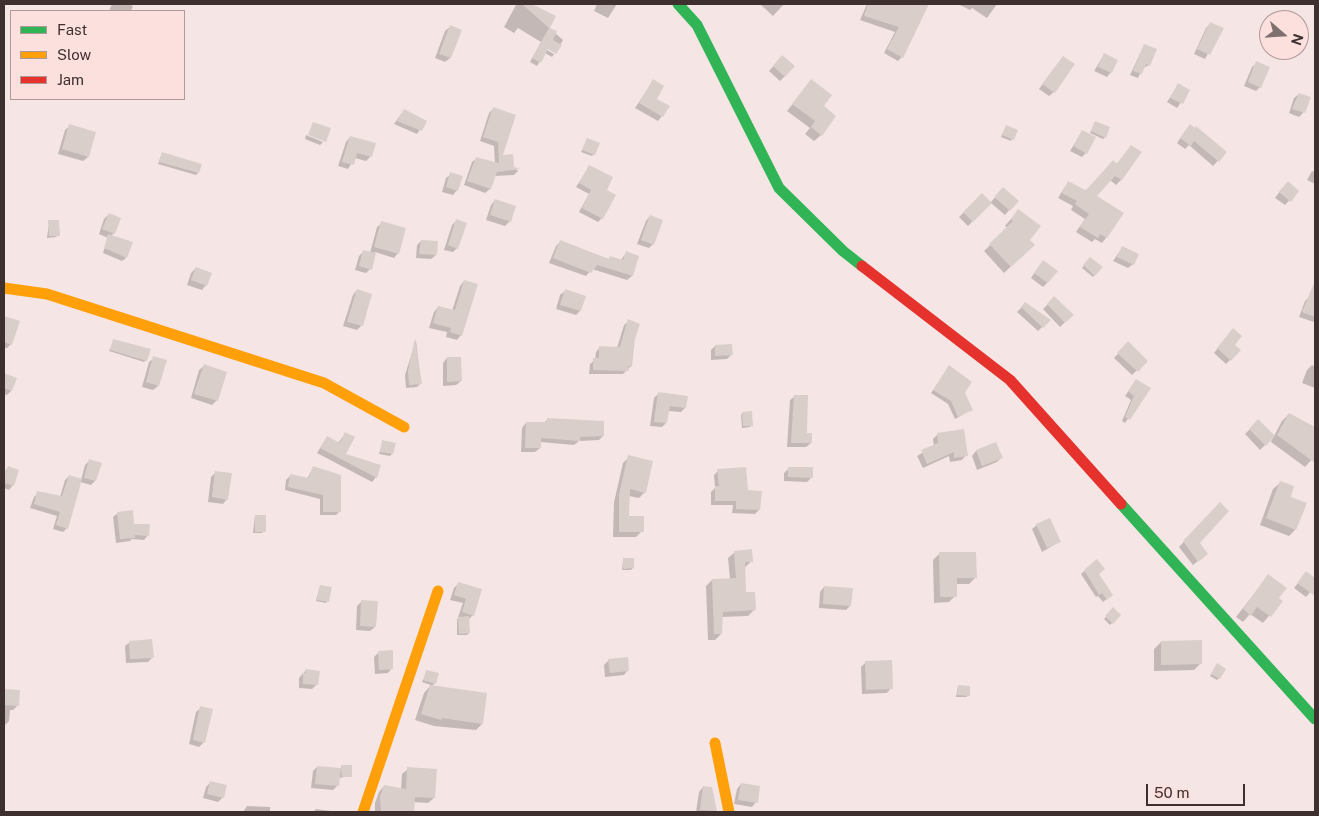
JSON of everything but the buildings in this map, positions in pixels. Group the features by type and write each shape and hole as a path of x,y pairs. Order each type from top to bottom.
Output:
{"street":[{"path":"678,4 697,25 779,188 842,251 1010,380 1315,719"},
{"path":"4,288 47,294 324,383 404,427"},
{"path":"363,812 438,591"},
{"path":"715,743 729,812"}],"traffic: fast":[{"path":"678,4 697,25 779,188 843,251 862,266"},
{"path":"1121,504 1315,719"}],"traffic: slow":[{"path":"4,288 47,294 324,383 404,427"},
{"path":"363,812 438,591"},
{"path":"715,743 729,812"}],"traffic: jam":[{"path":"862,266 1010,380 1121,504"}]}
